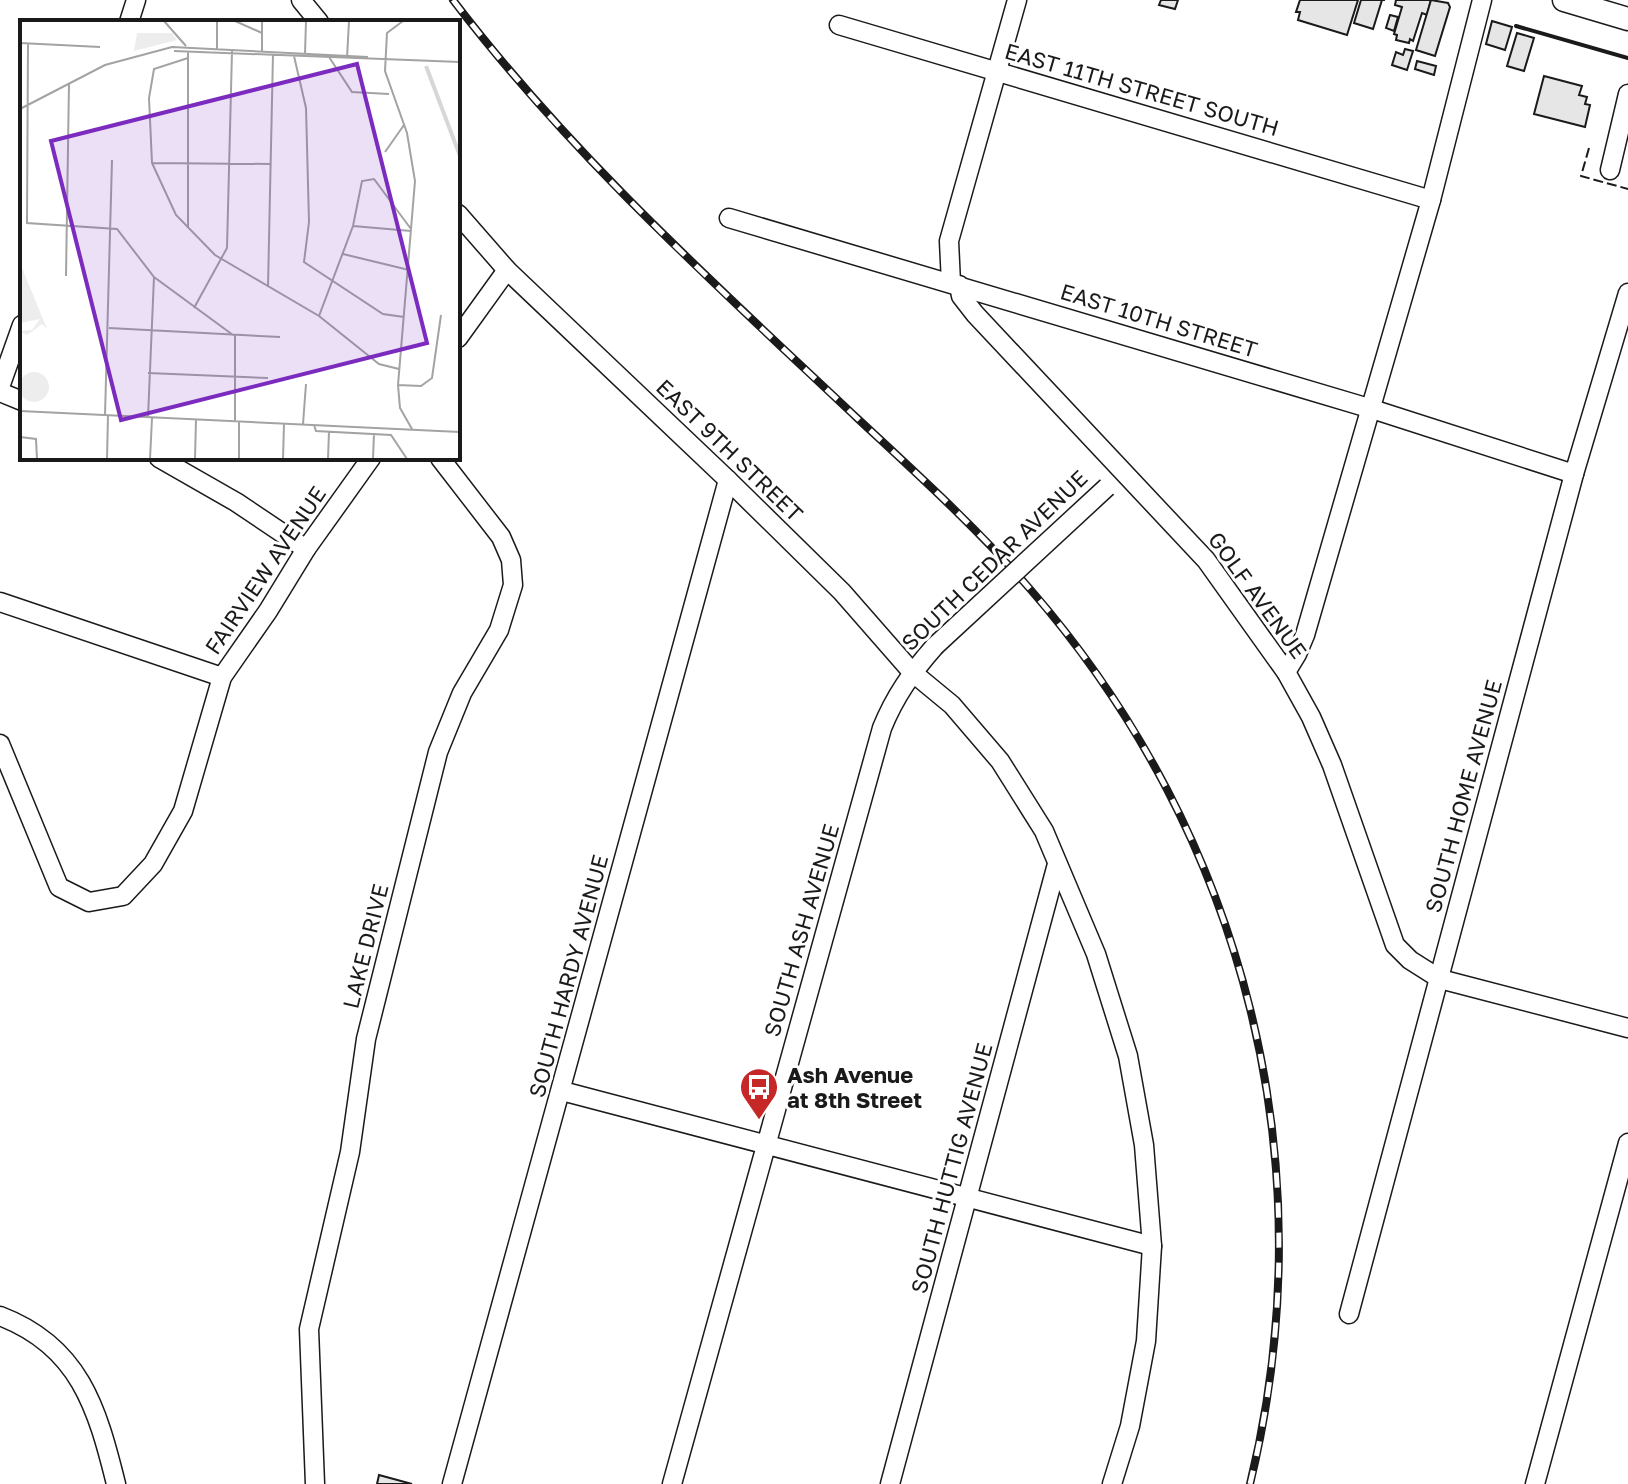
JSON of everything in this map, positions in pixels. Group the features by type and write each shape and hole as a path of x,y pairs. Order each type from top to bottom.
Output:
{"main road":[{"path":"1564,0 1628,19"}],"street":[{"path":"130,20 136,0"},
{"path":"301,0 317,20"},
{"path":"955,284 949,241 1017,0"},
{"path":"1286,672 1305,635 1372,409 1431,200 1482,0"},
{"name":"EAST 11TH STREET SOUTH","path":"839,25 1431,200"},
{"path":"1610,170 1624,130 1628,94"},
{"path":"460,216 507,270 460,335"},
{"name":"EAST 10TH STREET","path":"729,218 1372,409 1574,474"},
{"name":"EAST 9TH STREET","path":"507,270 842,592 912,672"},
{"name":"GOLF AVENUE","path":"955,284 975,314 1206,560 1286,672 1311,717 1332,765 1395,945 1410,960 1440,979 1628,1028"},
{"name":"SOUTH HOME AVENUE","path":"1349,1314 1574,474 1628,293"},
{"path":"20,331 0,389 20,400"},
{"path":"162,460 236,502 306,549"},
{"name":"FAIRVIEW AVENUE","path":"0,744 59,887 89,902 123,896 153,864 183,811 222,677 306,549 370,460"},
{"name":"LAKE DRIVE","path":"315,1484 309,1329 350,1152 366,1039 438,752 462,693 499,630 513,585 511,560 501,537 442,460"},
{"name":"SOUTH CEDAR AVENUE","path":"1112,1484 1130,1426 1146,1341 1152,1246 1144,1145 1128,1056 1096,954 1044,831 1000,761 952,705 912,672 935,646 1123,470"},
{"name":"SOUTH HARDY AVENUE","path":"452,1484 728,480"},
{"path":"0,602 222,677"},
{"name":"SOUTH ASH AVENUE","path":"672,1484 882,728 894,699 912,672"},
{"name":"SOUTH HUTTIG AVENUE","path":"890,1484 1057,864"},
{"path":"562,1091 1152,1246"},
{"path":"1535,1484 1628,1143"},
{"path":"0,1316 26,1326 59,1351 80,1379 102,1432 116,1484"}],"building":[{"path":"1161,0 1178,0 1175,9 1159,5"},
{"path":"1300,0 1358,0 1347,35 1298,20 1300,12 1296,12"},
{"path":"1361,0 1382,0 1373,29 1354,23"},
{"path":"1396,0 1431,0 1427,15 1422,13 1413,41 1410,39 1409,43 1396,40 1397,35 1394,34 1402,7 1395,5"},
{"path":"1431,0 1448,3 1450,7 1435,56 1416,50"},
{"path":"1390,15 1398,17 1394,31 1386,28"},
{"path":"1492,21 1512,27 1505,50 1486,44"},
{"path":"1517,33 1534,38 1524,71 1507,66"},
{"path":"1405,49 1413,51 1407,70 1392,65 1396,52 1403,55"},
{"path":"1417,61 1436,66 1434,75 1415,69"},
{"path":"1544,76 1582,86 1579,95 1587,97 1585,104 1590,105 1585,127 1534,114"},
{"path":"379,1475 412,1484 377,1484"}],"railway":[{"path":"453,0 546,112 646,217 946,501 1010,566 1105,686 1166,788 1215,897 1250,1010 1272,1126 1279,1244 1272,1364 1250,1484"}],"fence":[{"path":"1589,148 1581,176 1628,189"}],"wall":[{"path":"1516,26 1628,58"}],"place":[{"name":"Ash Avenue at 8th Street","path":"759,1121"}]}
